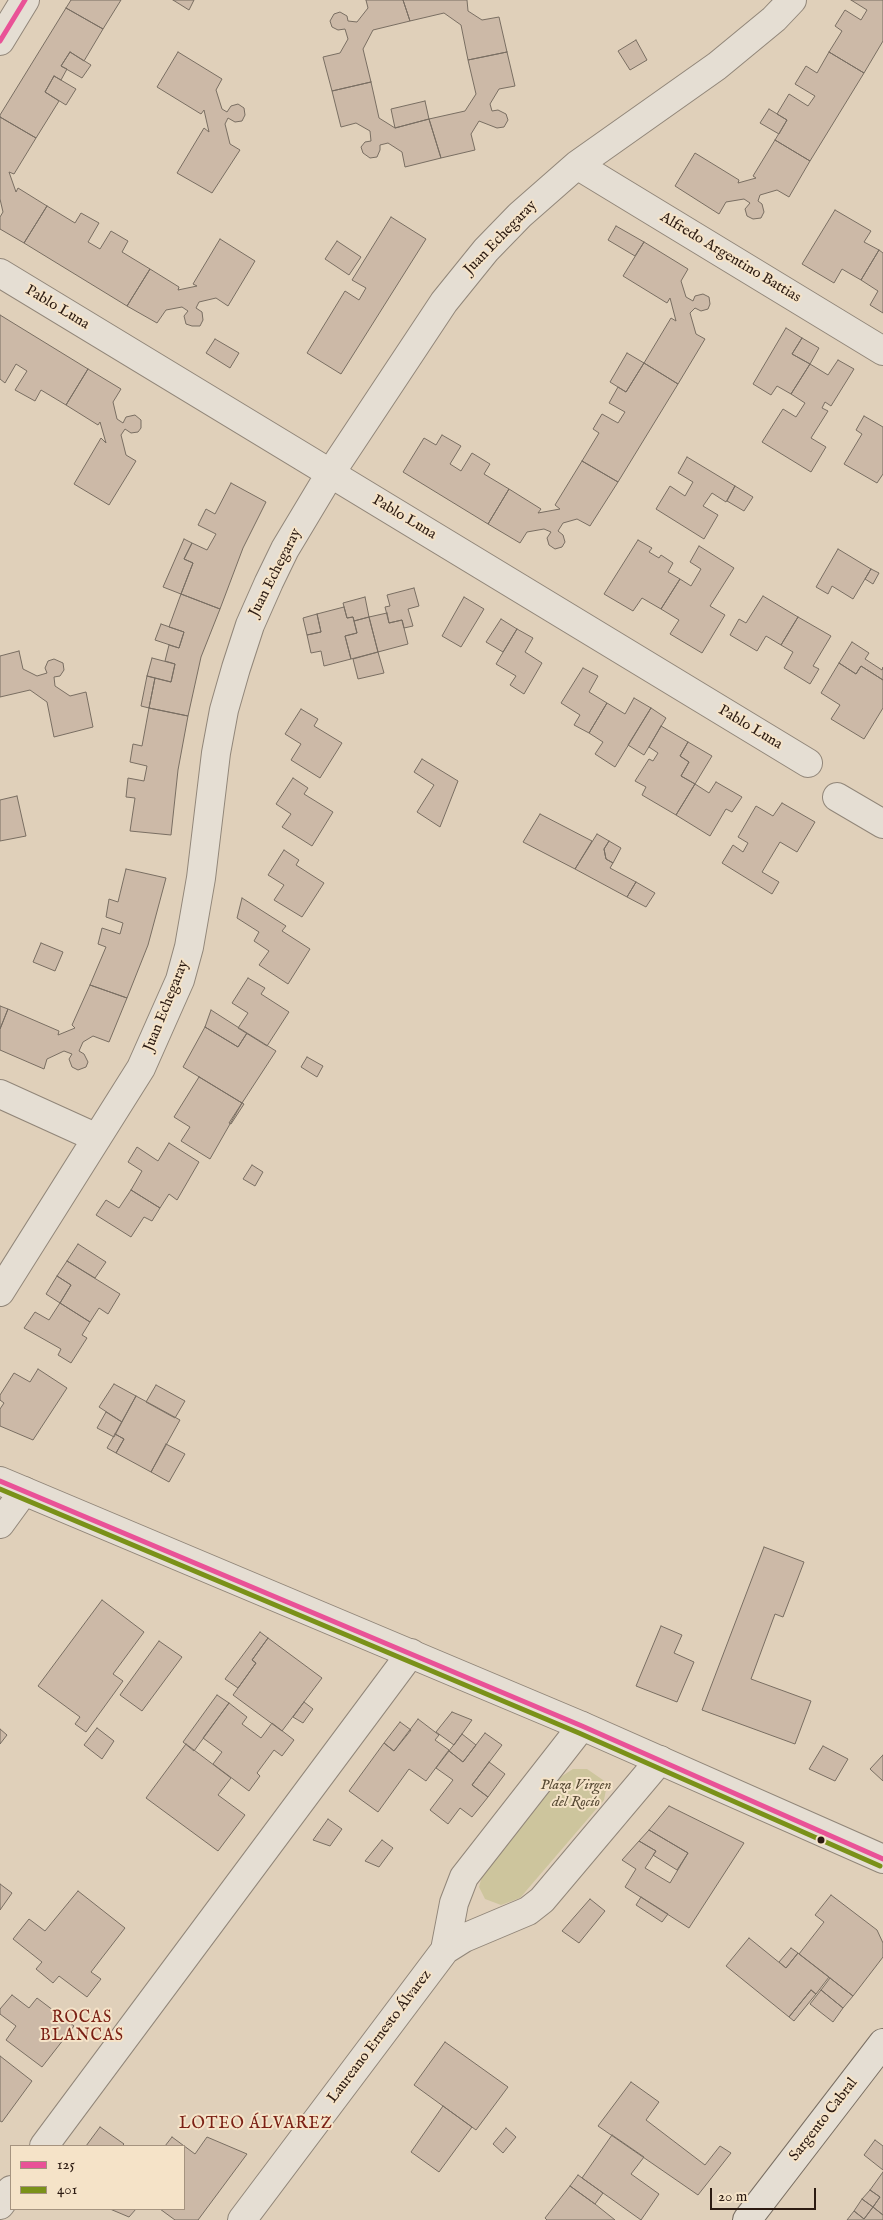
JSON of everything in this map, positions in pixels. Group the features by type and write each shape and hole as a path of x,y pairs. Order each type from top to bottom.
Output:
{"street":[{"path":"0,41 25,0"},
{"name":"Juan Echegaray","path":"0,1292 141,1068 180,980 189,947 201,878 216,753 224,710 236,668 250,625 269,582 285,549 330,474 405,357 464,276 520,215 577,165 717,66 760,31 792,0"},
{"name":"Alfredo Argentino Battias","path":"577,165 883,351"},
{"name":"Pablo Luna","path":"0,274 808,763"},
{"path":"837,797 883,824"},
{"path":"0,1094 97,1138"},
{"path":"0,1524 12,1486 582,1726 883,1859"},
{"path":"45,2145 411,1653"},
{"name":"Laureano Ernesto Álvarez","path":"445,1950 458,1892 464,1877 582,1726"},
{"name":"Laureano Ernesto Álvarez","path":"242,2220 445,1950 464,1938 528,1911 542,1900 660,1760"},
{"path":"458,1892 460,1902 466,1910 483,1921 498,1923"},
{"name":"Sargento Cabral","path":"747,2220 883,2043"},
{"path":"0,2205 10,2191"}],"green space":[{"name":"Plaza Virgen del Rocío","path":"573,1769 587,1769 603,1780 607,1785 604,1800 520,1898 501,1905 485,1899 479,1887 482,1876 559,1778"}],"building":[{"path":"71,0 121,0 103,29 66,8"},
{"path":"173,0 194,0 189,10"},
{"path":"366,0 403,0 410,21 373,30 363,49 371,82 332,91 323,57 340,53 348,39 345,29 338,30 332,27 330,21 334,14 340,12 347,16 348,21 357,22 368,8"},
{"path":"403,0 467,0 468,11 482,20 499,17 507,52 468,60 461,25 444,13 410,21"},
{"path":"851,0 883,0 883,41 864,73 829,52 842,31 835,26 845,10 861,20 867,10"},
{"path":"66,8 103,29 84,61 70,52 61,66 67,69 61,80 54,76 45,92 59,101 36,138 0,117 0,115"},
{"path":"636,40 647,60 630,70 618,51"},
{"path":"70,52 91,65 82,78 61,66"},
{"path":"178,52 222,79 216,90 222,109 227,112 231,106 238,104 244,108 245,115 242,121 235,122 228,118 225,124 230,144 240,150 212,193 177,173 204,128 209,132 204,110 201,114 157,87"},
{"path":"507,52 515,86 499,89 490,104 492,111 498,110 506,114 508,120 504,127 497,128 479,121 471,134 475,150 441,158 429,119 465,111 476,94 468,60"},
{"path":"829,52 864,73 810,161 775,140 787,120 777,114 789,94 808,106 815,96 795,84 806,66 817,73"},
{"path":"54,76 76,89 66,105 45,92"},
{"path":"371,82 379,118 395,128 429,119 441,158 405,167 402,152 388,143 380,145 377,157 370,158 363,153 361,147 365,142 371,141 370,131 356,123 341,127 332,91"},
{"path":"425,101 429,119 395,128 391,109"},
{"path":"769,109 787,120 779,134 760,123"},
{"path":"0,117 36,138 14,174 9,172 16,192 18,188 47,206 24,243 0,229 0,217 3,212 0,199"},
{"path":"775,140 810,161 789,197 777,190 760,195 758,201 762,204 764,212 761,218 753,219 747,216 745,209 750,203 744,199 726,202 719,214 675,186 695,153 739,180 738,183 756,178 753,176"},
{"path":"47,206 75,223 81,213 99,223 88,242 100,249 111,231 128,241 122,252 150,269 127,306 24,243"},
{"path":"835,210 871,231 864,242 879,250 861,280 842,269 834,283 802,264"},
{"path":"391,217 426,239 341,374 307,353 345,291 359,300 366,288 352,280"},
{"path":"616,226 644,242 635,256 608,240"},
{"path":"220,239 255,261 228,306 216,298 199,302 196,308 202,312 203,320 200,326 192,326 186,324 184,316 188,311 182,307 166,310 157,323 127,306 150,269 179,287 178,290 197,286 193,284"},
{"path":"337,241 361,257 349,275 325,259"},
{"path":"644,242 688,269 681,281 686,297 693,301 695,296 703,294 709,297 710,304 708,309 701,311 695,308 690,313 696,334 705,339 678,384 644,363 671,318 676,321 670,298 667,303 623,276"},
{"path":"879,250 883,253 883,313 870,305 878,291 861,280"},
{"path":"0,315 88,369 66,405 41,390 35,401 15,390 27,371 16,364 5,383 0,379"},
{"path":"786,328 802,338 792,354 810,364 791,394 777,386 771,395 753,384"},
{"path":"802,338 819,348 810,364 792,354"},
{"path":"215,339 239,353 230,368 206,353"},
{"path":"627,353 644,363 626,392 610,382"},
{"path":"838,360 854,369 831,406 825,402 822,408 828,411 811,438 826,447 811,472 762,442 783,409 796,417 805,403 791,394 810,364 828,375"},
{"path":"644,363 678,384 618,482 582,461 599,433 593,429 602,414 618,423 625,412 609,403 618,387 626,392"},
{"path":"88,369 121,389 113,402 117,419 123,423 126,417 135,415 141,420 141,428 138,432 131,433 125,429 121,435 126,455 136,461 109,505 74,484 101,438 106,443 100,422 98,425 66,405"},
{"path":"864,416 883,427 883,474 877,483 844,464 862,434 856,430"},
{"path":"442,435 461,446 450,464 461,471 472,453 490,464 484,474 509,489 488,524 403,472 424,438 436,445"},
{"path":"687,457 735,486 726,502 712,493 703,506 718,515 704,539 656,509 670,486 685,496 693,482 678,473"},
{"path":"582,461 618,482 590,526 577,519 563,523 558,531 563,535 565,542 562,547 555,549 549,545 547,538 551,532 544,529 527,532 520,543 488,524 509,489 541,509 538,513 560,509 555,505"},
{"path":"231,483 266,502 243,548 220,609 181,594 193,563 184,559 192,543 207,550 216,534 198,525 206,509 215,514"},
{"path":"735,486 753,497 744,511 727,501"},
{"path":"184,539 192,543 184,559 193,563 181,594 163,587"},
{"path":"638,540 652,548 649,552 659,558 661,555 673,563 668,572 680,579 661,609 642,598 633,611 604,594"},
{"path":"699,546 734,568 710,606 725,615 702,653 670,634 679,620 661,609 680,579 691,586 701,569 690,562"},
{"path":"838,549 871,569 853,599 832,586 828,594 816,587"},
{"path":"871,569 879,573 873,584 865,579"},
{"path":"414,588 419,606 408,609 413,626 404,628 402,620 389,623 385,607 390,606 387,595"},
{"path":"181,594 220,609 201,657 188,716 149,708 155,678 171,682 175,664 165,661 169,645 179,648 184,632 169,627"},
{"path":"763,596 798,617 781,645 766,636 757,651 730,635 739,619 746,623"},
{"path":"365,597 369,617 354,621 353,617 347,618 343,603"},
{"path":"464,597 484,609 461,647 442,636"},
{"path":"344,607 347,618 353,617 357,633 345,636 351,659 324,666 321,651 311,653 307,635 321,632 317,614"},
{"path":"387,613 389,623 402,620 408,644 378,652 369,617"},
{"path":"317,614 321,632 307,635 303,618"},
{"path":"369,617 378,652 351,659 345,636 357,633 354,621"},
{"path":"798,617 831,636 813,666 819,669 810,684 784,668 793,652 781,645"},
{"path":"501,619 517,629 503,652 486,642"},
{"path":"161,624 184,632 179,648 155,640"},
{"path":"517,629 533,638 525,652 542,663 524,694 510,685 516,676 496,664"},
{"path":"852,642 869,653 865,659 882,670 883,667 883,680 861,666 856,674 839,663"},
{"path":"19,651 23,669 37,676 47,673 45,668 48,661 54,659 63,663 64,670 60,676 54,677 55,686 70,696 86,692 93,727 54,737 47,702 30,690 0,697 0,656"},
{"path":"378,652 384,673 358,679 353,659"},
{"path":"152,658 175,664 171,682 147,676"},
{"path":"839,663 856,674 861,666 883,680 883,708 864,739 831,719 840,705 821,693"},
{"path":"583,668 598,676 589,692 607,703 589,733 574,725 580,715 561,703"},
{"path":"147,676 155,678 149,708 141,706"},
{"path":"634,698 651,708 615,767 595,754 603,742 589,733 607,703 625,714"},
{"path":"149,708 188,716 178,770 171,835 130,831 135,798 126,797 128,778 144,781 147,766 130,762 133,744 142,746"},
{"path":"651,708 666,718 644,755 628,745"},
{"path":"301,709 318,719 314,726 342,743 320,778 291,760 301,744 285,734"},
{"path":"661,726 688,742 680,756 689,762 681,776 695,784 676,815 642,795 646,787 635,781 649,759 653,761 658,753 649,747"},
{"path":"688,742 712,756 695,784 681,776 689,762 680,756"},
{"path":"422,759 458,781 440,827 417,812 434,785 414,772"},
{"path":"293,778 308,788 304,794 333,812 312,846 282,827 291,814 276,804"},
{"path":"716,782 742,797 732,812 726,809 710,836 676,815 695,784 709,793"},
{"path":"17,796 26,836 0,841 0,800"},
{"path":"782,803 815,822 797,852 780,842 762,872 779,882 772,894 722,863 733,845 743,852 748,843 738,837 756,806 773,816"},
{"path":"540,814 592,841 575,869 523,842"},
{"path":"597,834 609,841 604,849 606,859 613,863 610,868 636,882 627,897 575,869"},
{"path":"609,841 621,848 613,863 606,859 604,849"},
{"path":"284,850 299,860 296,865 324,883 302,917 274,900 284,885 268,875"},
{"path":"126,869 166,878 148,945 127,998 90,985 106,947 98,944 102,928 120,934 123,923 106,917 109,899 118,902"},
{"path":"636,882 655,893 646,907 627,897"},
{"path":"242,898 286,926 282,931 310,949 288,984 259,965 269,951 254,941 259,932 237,918"},
{"path":"41,943 63,952 55,971 33,962"},
{"path":"248,978 265,988 261,994 289,1012 267,1046 238,1028 248,1013 232,1003"},
{"path":"90,985 127,998 109,1042 93,1036 83,1042 79,1051 84,1054 88,1062 86,1067 78,1070 72,1067 69,1059 72,1054 64,1051 47,1059 44,1069 0,1050 0,1029 8,1009 59,1031 58,1035 75,1028 72,1025"},
{"path":"0,1006 8,1009 0,1029"},
{"path":"211,1010 247,1033 238,1047 205,1027"},
{"path":"205,1027 238,1047 247,1033 276,1051 242,1103 183,1067"},
{"path":"307,1057 323,1066 317,1077 301,1067"},
{"path":"199,1077 242,1103 210,1159 181,1141 190,1127 174,1117"},
{"path":"242,1103 244,1104 231,1124 229,1123"},
{"path":"169,1143 199,1162 177,1200 169,1194 160,1208 131,1190 142,1171 128,1162 137,1147 158,1161"},
{"path":"252,1165 263,1172 255,1186 243,1179"},
{"path":"131,1190 160,1208 152,1221 144,1217 131,1237 96,1215 106,1200 119,1208"},
{"path":"78,1244 106,1262 95,1278 67,1261"},
{"path":"67,1261 120,1294 108,1314 99,1308 90,1322 60,1303 71,1285 57,1276"},
{"path":"57,1276 71,1285 60,1303 46,1294"},
{"path":"60,1303 90,1322 82,1335 87,1338 71,1363 58,1355 61,1349 24,1328 35,1312 49,1320"},
{"path":"38,1369 67,1388 33,1440 0,1426 0,1409 4,1403 0,1400 0,1395 14,1373 30,1382"},
{"path":"114,1384 136,1396 122,1422 99,1407"},
{"path":"156,1385 185,1401 175,1418 146,1402"},
{"path":"136,1396 180,1420 151,1472 116,1453 124,1439 115,1434"},
{"path":"106,1412 122,1422 114,1437 97,1428"},
{"path":"115,1434 124,1439 116,1453 107,1448"},
{"path":"166,1444 185,1454 169,1482 151,1472"},
{"path":"764,1547 804,1562 783,1617 775,1614 751,1679 811,1701 795,1744 702,1710"},
{"path":"102,1600 144,1632 113,1674 123,1681 86,1732 75,1724 80,1717 38,1686"},
{"path":"661,1626 682,1635 674,1653 694,1662 677,1702 636,1686"},
{"path":"260,1632 268,1638 252,1660 256,1663 238,1688 225,1679"},
{"path":"268,1638 322,1678 282,1731 233,1695 256,1663 252,1660"},
{"path":"159,1641 182,1657 142,1711 120,1695"},
{"path":"217,1695 229,1703 194,1751 183,1742"},
{"path":"304,1702 313,1709 303,1723 293,1717"},
{"path":"229,1703 247,1717 242,1724 261,1738 272,1723 294,1740 282,1756 274,1750 257,1773 260,1776 249,1791 213,1764 222,1752 203,1738"},
{"path":"452,1712 472,1720 454,1745 436,1732"},
{"path":"418,1719 439,1735 435,1740 449,1750 426,1781 409,1769 378,1812 349,1791 384,1743 394,1751"},
{"path":"400,1722 411,1730 394,1751 384,1743"},
{"path":"97,1728 114,1741 102,1759 84,1745"},
{"path":"0,1729 7,1735 0,1744"},
{"path":"485,1733 502,1745 472,1785 488,1797 472,1817 460,1808 448,1824 430,1810 453,1780 436,1768 449,1751 463,1762"},
{"path":"462,1734 476,1745 463,1762 449,1751"},
{"path":"186,1744 231,1778 218,1795 245,1815 218,1851 146,1798"},
{"path":"823,1746 848,1759 835,1781 809,1769"},
{"path":"883,1755 883,1781 870,1769"},
{"path":"489,1762 505,1774 488,1797 472,1785"},
{"path":"669,1806 744,1843 689,1928 625,1887 636,1869 622,1860 639,1841 656,1851 645,1868 670,1883 688,1853 649,1830"},
{"path":"328,1819 342,1829 330,1846 313,1840"},
{"path":"649,1830 688,1853 677,1870 653,1855 656,1851 639,1841"},
{"path":"382,1840 393,1848 379,1867 365,1861"},
{"path":"0,1884 12,1893 0,1910"},
{"path":"78,1891 125,1928 91,1972 101,1979 87,1997 59,1976 53,1983 36,1969 42,1962 13,1939 29,1919 45,1931"},
{"path":"831,1895 877,1930 883,1943 883,1957 853,1996 799,1954 824,1922 815,1915"},
{"path":"641,1897 668,1914 662,1922 636,1905"},
{"path":"590,1899 605,1911 579,1943 562,1931"},
{"path":"749,1938 786,1968 798,1953 829,1977 816,1994 811,1990 789,2017 726,1966"},
{"path":"791,1948 798,1953 786,1968 779,1962"},
{"path":"830,1978 853,1996 843,2008 821,1990"},
{"path":"811,1990 816,1994 794,2021 789,2017"},
{"path":"821,1990 843,2008 833,2022 810,2004"},
{"path":"12,1995 29,2008 37,1998 74,2026 42,2067 6,2040 16,2026 0,2014 0,2009"},
{"path":"445,2042 508,2087 476,2130 414,2085"},
{"path":"0,2056 32,2081 2,2122 0,2121"},
{"path":"631,2082 659,2102 646,2120 705,2165 720,2146 731,2153 698,2195 598,2126"},
{"path":"443,2106 472,2127 439,2172 411,2152"},
{"path":"100,2127 124,2144 123,2145 87,2145"},
{"path":"506,2128 516,2137 503,2153 493,2144"},
{"path":"612,2135 644,2157 631,2174 659,2194 641,2220 582,2178"},
{"path":"172,2137 183,2145 166,2145"},
{"path":"207,2137 247,2154 198,2220 175,2220 161,2210 185,2210 185,2147 195,2154"},
{"path":"875,2140 883,2146 883,2170 864,2155"},
{"path":"883,2172 883,2215 873,2207 880,2197 870,2190"},
{"path":"578,2175 603,2193 595,2204 570,2186"},
{"path":"570,2186 615,2220 547,2220 545,2218"},
{"path":"870,2190 880,2197 873,2207 862,2199"},
{"path":"862,2199 873,2207 864,2219 854,2211"},
{"path":"873,2207 883,2215 883,2220 847,2220 854,2211 864,2219"},
{"path":"112,2210 135,2210 129,2217"}],"transit line":[{"name":"125","path":"0,41 25,0"},
{"name":"125","path":"0,1481 582,1726 883,1859"},
{"name":"401","path":"0,1489 579,1733 880,1866"}],"district":[{"name":"ROCAS BLANCAS","path":"82,2028"},
{"name":"LOTEO ÁLVAREZ","path":"256,2125"}]}
